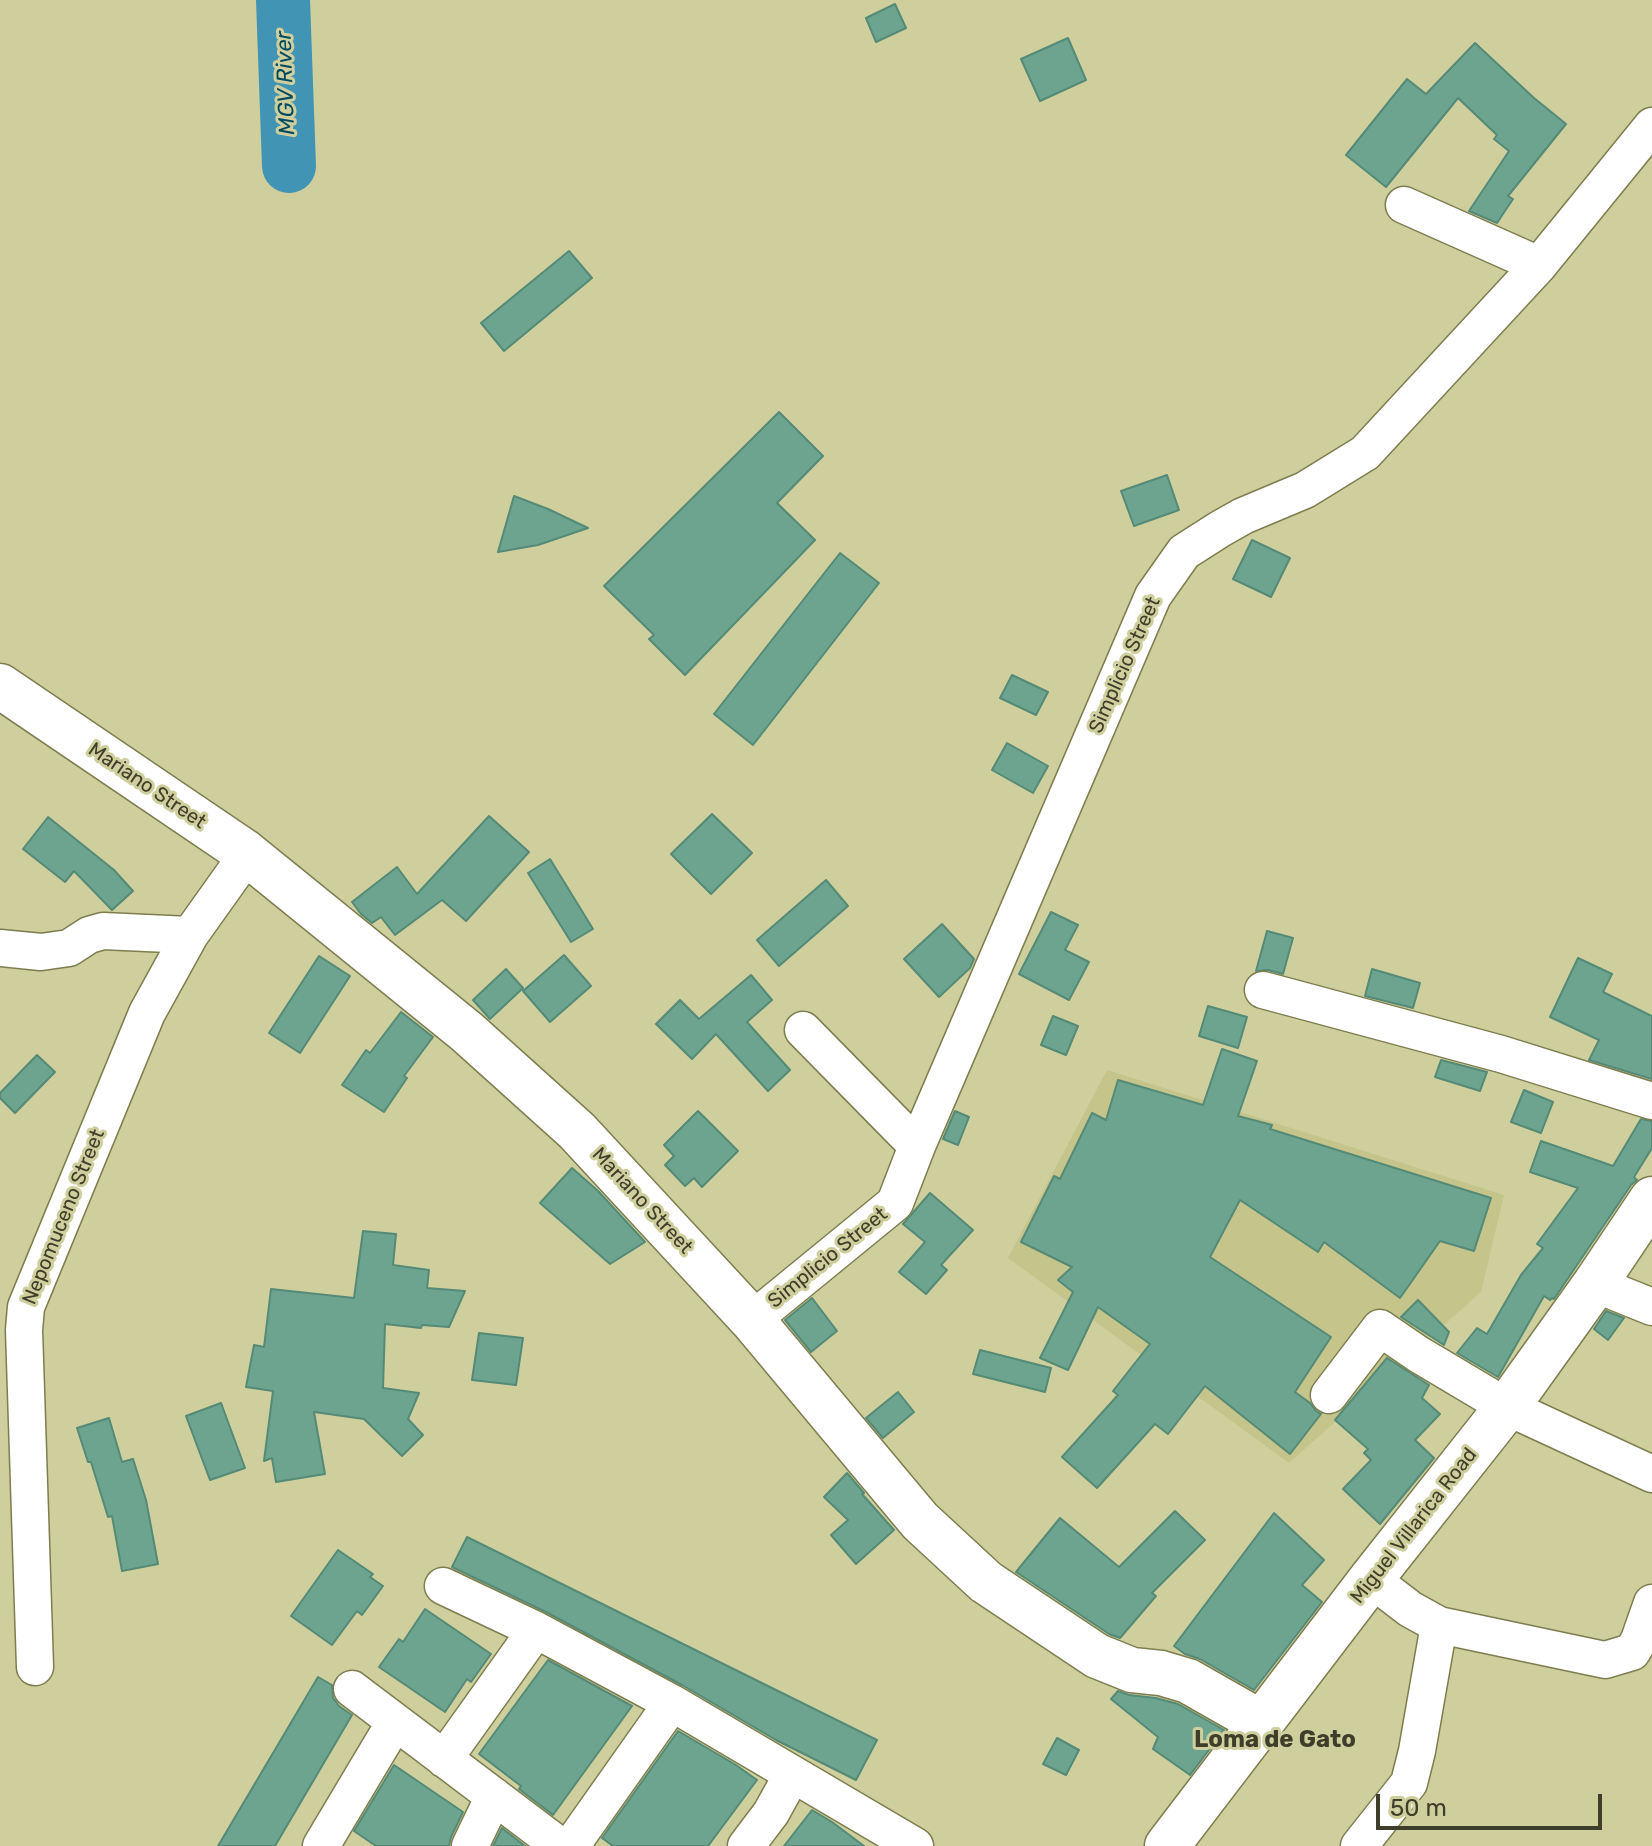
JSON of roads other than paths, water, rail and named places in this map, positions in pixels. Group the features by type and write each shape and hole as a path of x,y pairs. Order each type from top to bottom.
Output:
{"main road":[{"name":"Mariano Street","path":"0,686 245,852 467,1032 566,1121 752,1320 920,1521 986,1582 1097,1656 1132,1670 1161,1673 1188,1681 1260,1722"},
{"name":"Miguel Villarica Road","path":"1167,1846 1260,1722 1507,1407 1652,1199"}],"street":[{"name":"Simplicio Street","path":"752,1320 895,1203 1153,596 1184,552 1243,516 1305,490 1365,453 1539,265 1652,126"},
{"path":"1404,205 1539,265"},
{"name":"Nepomuceno Street","path":"35,1667 24,1330 26,1307 147,1013 190,935 237,869 245,852"},
{"path":"0,948 41,952 69,948 89,935 103,931 190,935"},
{"path":"1263,990 1501,1054 1652,1101"},
{"path":"803,1030 917,1146"},
{"path":"1595,1284 1652,1307"},
{"path":"1329,1395 1380,1328 1507,1407 1652,1474"},
{"path":"1371,1579 1410,1609 1439,1625 1605,1660 1632,1652 1652,1603"},
{"path":"443,1586 536,1630 672,1703 912,1845"},
{"path":"1359,1846 1409,1783 1439,1625"},
{"path":"444,1759 536,1630"},
{"path":"352,1689 560,1846"},
{"path":"571,1846 672,1703"},
{"path":"329,1843 395,1722"},
{"path":"746,1846 771,1813 792,1775"},
{"path":"470,1846 494,1796"}],"waterway":[{"name":"MGV River","path":"283,0 289,166"}],"district":[{"name":"Loma de Gato","path":"1275,1740"}]}
